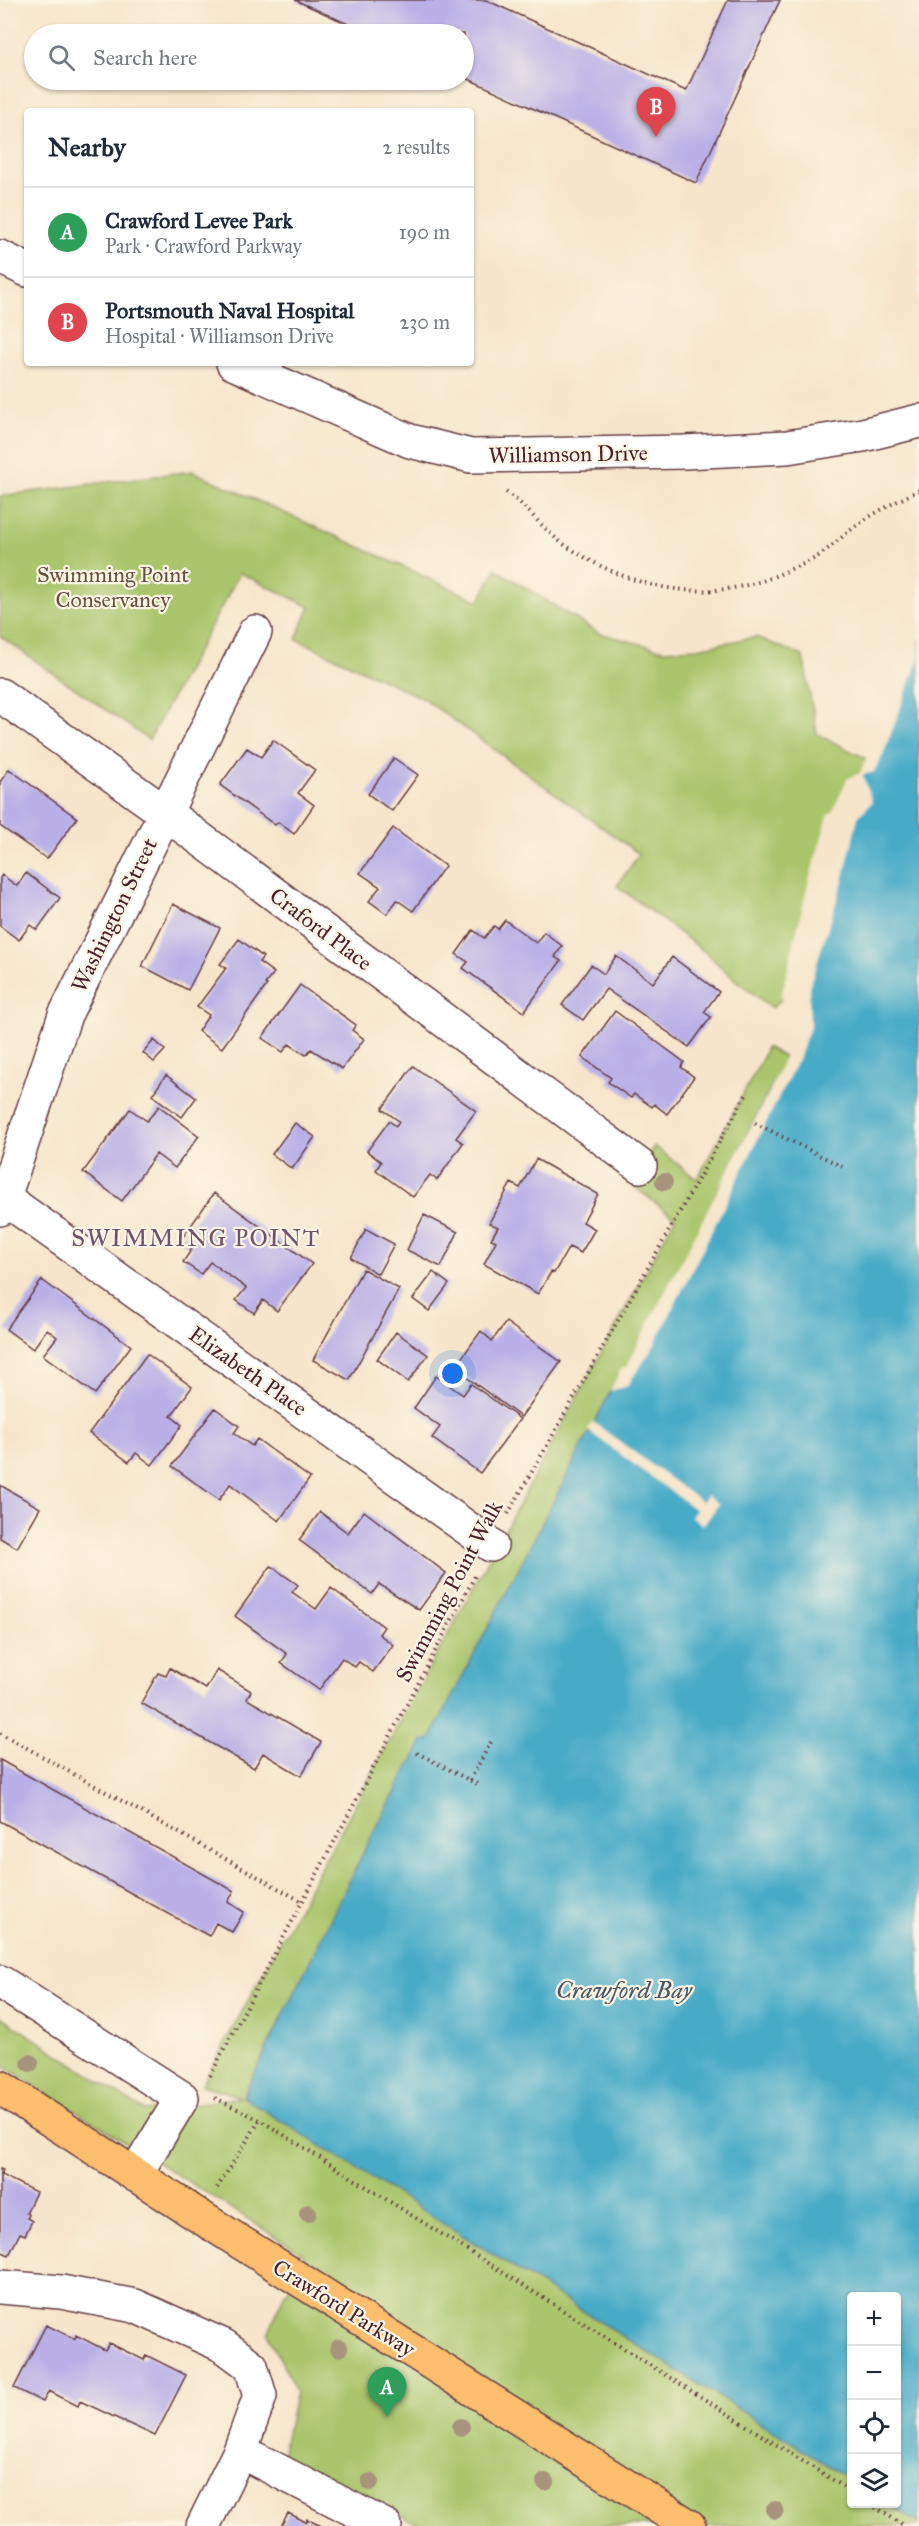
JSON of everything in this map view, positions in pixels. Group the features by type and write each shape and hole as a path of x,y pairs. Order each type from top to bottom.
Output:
{"main road":[{"name":"Crawford Parkway","path":"0,2087 199,2216 689,2526"}],"street":[{"path":"0,257 24,269"},
{"name":"Williamson Drive","path":"240,366 410,441 471,456 684,452 787,447 863,435 919,421"},
{"name":"Washington Street","path":"2,1204 65,1015 255,632"},
{"name":"Craford Place","path":"0,695 164,812 640,1166"},
{"name":"Elizabeth Place","path":"2,1204 491,1545"},
{"path":"0,1982 192,2095 135,2175"},
{"path":"0,2287 62,2292 135,2307 224,2346 251,2366 260,2396 240,2451 203,2526"},
{"path":"240,2451 385,2526"}],"path":[{"path":"502,490 525,507 552,537 593,563 643,584 701,591 769,580 819,556 863,521 919,490"},
{"name":"Swimming Point Walk","path":"192,2095 303,1902 491,1545 746,1095"},
{"path":"755,1123 845,1168"},
{"path":"0,1733 303,1902"},
{"path":"470,1780 490,1742"},
{"path":"417,1753 477,1784"},
{"path":"192,2095 243,2110 260,2120 847,2489"},
{"path":"199,2216 260,2120"},
{"path":"876,2508 905,2526"}],"green space":[{"name":"Swimming Point Conservancy","path":"192,471 479,601 496,569 598,633 664,650 697,648 756,637 803,656 817,734 869,760 784,997 772,1008 734,979 705,952 617,886 639,854 424,699 296,639 310,607 240,573 149,740 0,636 0,496"},
{"path":"766,1047 786,1058 772,1091 429,1742 424,1740 369,1842 243,2097 847,2477 847,2508 895,2508 919,2523 919,2526 423,2526 282,2457 296,2391 268,2334 304,2254 0,2064 0,2016 145,2111 241,2097 202,2085 675,1218 631,1184 654,1146 697,1179 762,1059"}],"water":[{"name":"Crawford Bay","path":"919,639 919,2523 895,2508 901,2508 901,2292 847,2292 847,2477 243,2097 368,1843 424,1739 429,1741 620,1373 628,1369 786,1058 863,775"}],"pier":[{"path":"919,636 919,658 884,752 874,772 863,775 872,802 858,817 843,881 809,987 810,1027 798,1059 654,1346 627,1386 610,1391 621,1369 626,1367 770,1090 784,1057 794,1014 781,997 809,880 829,813 832,813 847,779 860,773 916,638"},
{"path":"593,1422 702,1502 707,1495 719,1504 703,1525 691,1517 696,1510 587,1430"}],"building":[{"path":"295,0 486,0 686,91 728,0 780,0 696,183 474,82 474,24 348,24"},
{"path":"273,740 315,770 298,793 314,805 294,834 278,822 275,825 220,785 247,748 261,757"},
{"path":"394,758 418,775 392,811 368,794"},
{"path":"9,769 77,818 47,859 0,826 0,782"},
{"path":"393,828 445,866 413,911 397,900 387,914 369,901 380,887 360,873"},
{"path":"26,873 60,898 37,930 30,925 19,940 0,926 0,878 2,875 17,886"},
{"path":"173,904 220,928 188,990 142,966"},
{"path":"505,920 536,943 544,932 562,946 555,957 561,961 524,1012 463,968 468,962 456,954 473,930 484,938 494,926 498,929"},
{"path":"239,939 263,957 259,962 274,973 222,1048 198,1031 209,1015 197,1007 226,968 220,964"},
{"path":"616,956 653,983 672,957 719,992 704,1012 711,1017 689,1047 606,989 583,1020 562,1005 591,965 604,974"},
{"path":"300,985 356,1025 352,1030 364,1039 342,1069 311,1049 306,1055 289,1044 283,1052 262,1038"},
{"path":"615,1011 684,1062 681,1067 694,1077 667,1114 654,1104 652,1107 634,1094 631,1098 608,1082 611,1078 582,1057"},
{"path":"154,1040 165,1050 154,1062 143,1053"},
{"path":"413,1066 476,1111 456,1138 463,1143 437,1180 430,1175 413,1197 376,1170 381,1162 367,1151 389,1121 396,1126 399,1121 382,1109"},
{"path":"166,1075 196,1098 182,1117 152,1095"},
{"path":"159,1106 199,1136 175,1168 156,1154 122,1201 83,1172 130,1109 147,1121"},
{"path":"295,1123 315,1137 292,1169 272,1154"},
{"path":"536,1159 598,1194 583,1222 595,1229 581,1253 569,1247 538,1294 484,1264 496,1241 491,1239 498,1227 489,1223 511,1183 520,1188"},
{"path":"214,1193 312,1264 277,1311 263,1300 254,1313 236,1300 246,1288 210,1262 201,1274 183,1262 192,1249 180,1241"},
{"path":"424,1215 458,1232 441,1267 407,1250"},
{"path":"366,1229 394,1244 378,1274 351,1258"},
{"path":"363,1269 399,1289 349,1380 313,1360"},
{"path":"433,1272 449,1284 429,1311 413,1299"},
{"path":"42,1280 131,1346 95,1394 43,1355 57,1337 47,1329 33,1349 6,1329"},
{"path":"506,1322 561,1362 521,1417 454,1368 481,1331 492,1341"},
{"path":"396,1332 428,1355 408,1382 377,1359"},
{"path":"147,1354 192,1387 171,1416 182,1425 152,1465 136,1453 129,1462 89,1433"},
{"path":"436,1376 463,1395 471,1384 520,1419 480,1473 432,1438 440,1427 414,1408"},
{"path":"215,1408 239,1426 234,1433 252,1446 257,1439 310,1478 279,1521 230,1484 219,1500 172,1466"},
{"path":"0,1485 40,1508 17,1548 0,1538"},
{"path":"364,1511 446,1573 419,1610 379,1584 372,1594 299,1540 320,1512 348,1533"},
{"path":"271,1566 298,1585 292,1592 316,1609 331,1588 384,1627 379,1634 393,1645 373,1672 359,1662 355,1667 342,1658 319,1690 281,1663 287,1654 235,1616"},
{"path":"170,1668 206,1689 217,1670 251,1691 247,1699 321,1742 301,1776 263,1753 254,1768 141,1703 158,1673 166,1676"},
{"path":"0,1760 234,1891 228,1902 244,1912 232,1932 216,1923 209,1936 0,1821"},
{"path":"0,2169 3,2170 1,2175 36,2192 26,2213 29,2215 27,2218 32,2221 25,2235 20,2233 9,2255 0,2251"},
{"path":"46,2325 75,2339 76,2335 105,2350 109,2343 144,2360 146,2355 186,2375 155,2436 80,2401 78,2406 49,2391 43,2402 14,2388"},
{"path":"288,2513 306,2522 307,2519 321,2526 281,2526"}],"place":[{"name":"Portsmouth Naval Hospital","path":"656,137"},
{"name":"Crawford Levee Park","path":"387,2417"}],"district":[{"name":"SWIMMING POINT","path":"196,1238"}]}
